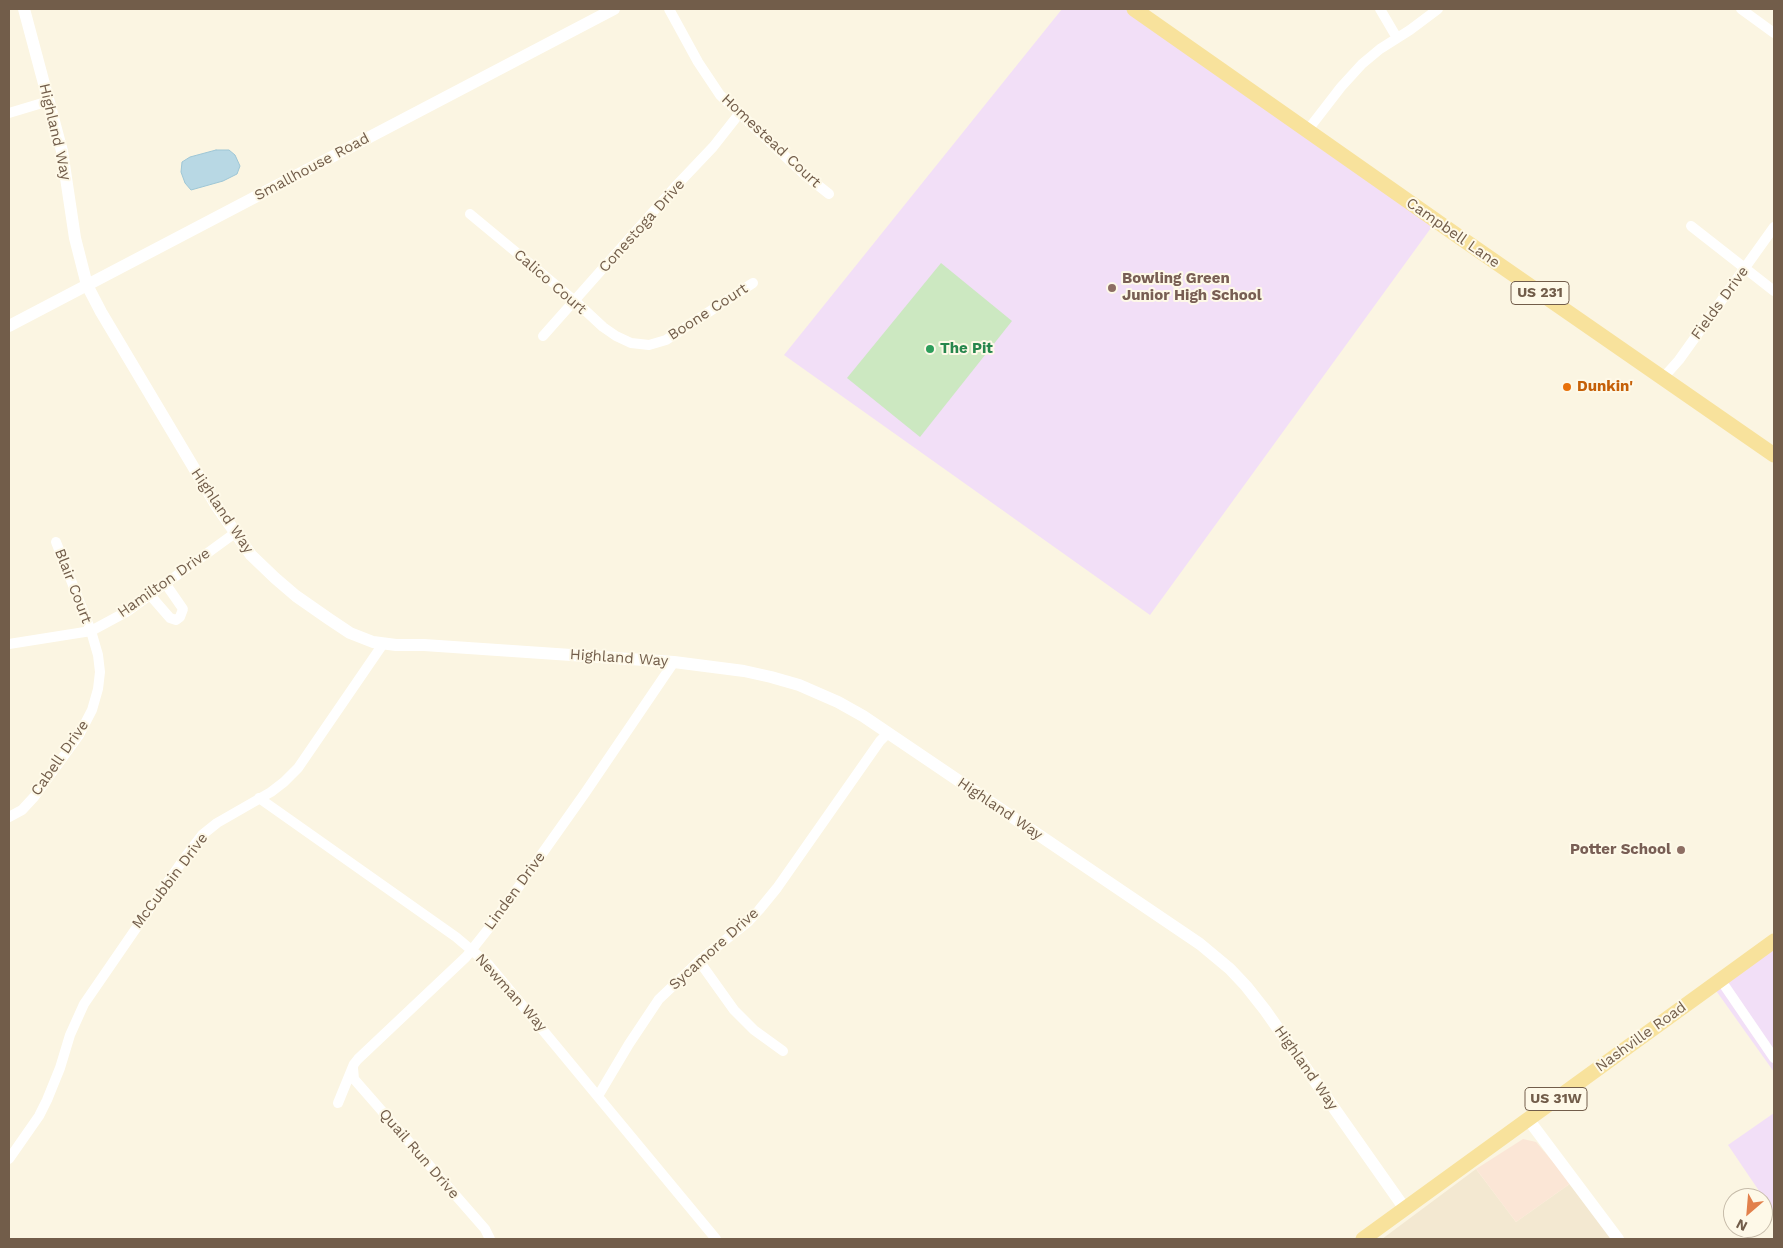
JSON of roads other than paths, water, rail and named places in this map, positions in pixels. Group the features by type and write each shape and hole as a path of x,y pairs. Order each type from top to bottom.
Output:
{"main road":[{"name":"Campbell Lane","path":"1134,9 1774,455"},
{"name":"Nashville Road","path":"1363,1239 1774,941"}],"street":[{"name":"Highland Way","path":"24,9 62,151 75,238 87,285 181,447 234,533 251,555 296,596 350,633 383,644 674,662 744,671 799,685 838,702 888,733 1200,944 1230,969 1264,1010 1405,1209"},
{"name":"Smallhouse Road","path":"9,326 614,9"},
{"name":"Homestead Court","path":"669,9 720,95 804,175 829,194"},
{"path":"1380,9 1397,38"},
{"path":"1307,131 1354,72 1380,49 1438,9"},
{"path":"1747,11 1774,33"},
{"path":"9,113 49,101"},
{"name":"Conestoga Drive","path":"543,336 675,187 714,147 739,114"},
{"name":"Calico Court","path":"470,214 575,301 603,327 623,340 634,344"},
{"path":"1691,226 1774,291"},
{"name":"Fields Drive","path":"1663,378 1679,360 1774,227"},
{"name":"Boone Court","path":"634,344 649,345 666,340 753,282"},
{"name":"Hamilton Drive","path":"9,644 91,631 128,611 234,533"},
{"name":"Blair Court","path":"56,542 91,631"},
{"path":"150,594 170,618 176,620 180,618 183,609 165,583"},
{"name":"Cabell Drive","path":"9,817 22,810 34,797 79,735 92,710 98,689 100,672 98,655 91,631"},
{"name":"McCubbin Drive","path":"9,1159 39,1116 47,1100 76,1019 93,989 196,842 217,823 284,782 298,768 383,644"},
{"name":"Linden Drive","path":"338,1103 358,1059 472,950 493,923 585,793 674,662"},
{"name":"Sycamore Drive","path":"598,1096 655,1005 699,961 748,921 765,903 880,741 888,733"},
{"name":"Newman Way","path":"259,798 472,950 498,974 716,1239"},
{"path":"699,961 734,1010 754,1030 783,1051"},
{"path":"1720,979 1774,1058"},
{"name":"Quail Run Drive","path":"353,1067 354,1080 485,1229 490,1239"},
{"path":"1528,1119 1618,1239"}],"water":[{"path":"216,150 229,150 235,155 240,166 237,174 223,181 191,190 185,183 181,172 182,162 190,157"}],"place":[{"name":"Bowling Green Junior High School","path":"1112,288"},
{"name":"The Pit","path":"930,349"},
{"name":"Dunkin'","path":"1567,387"},
{"name":"Potter School","path":"1681,850"}]}
